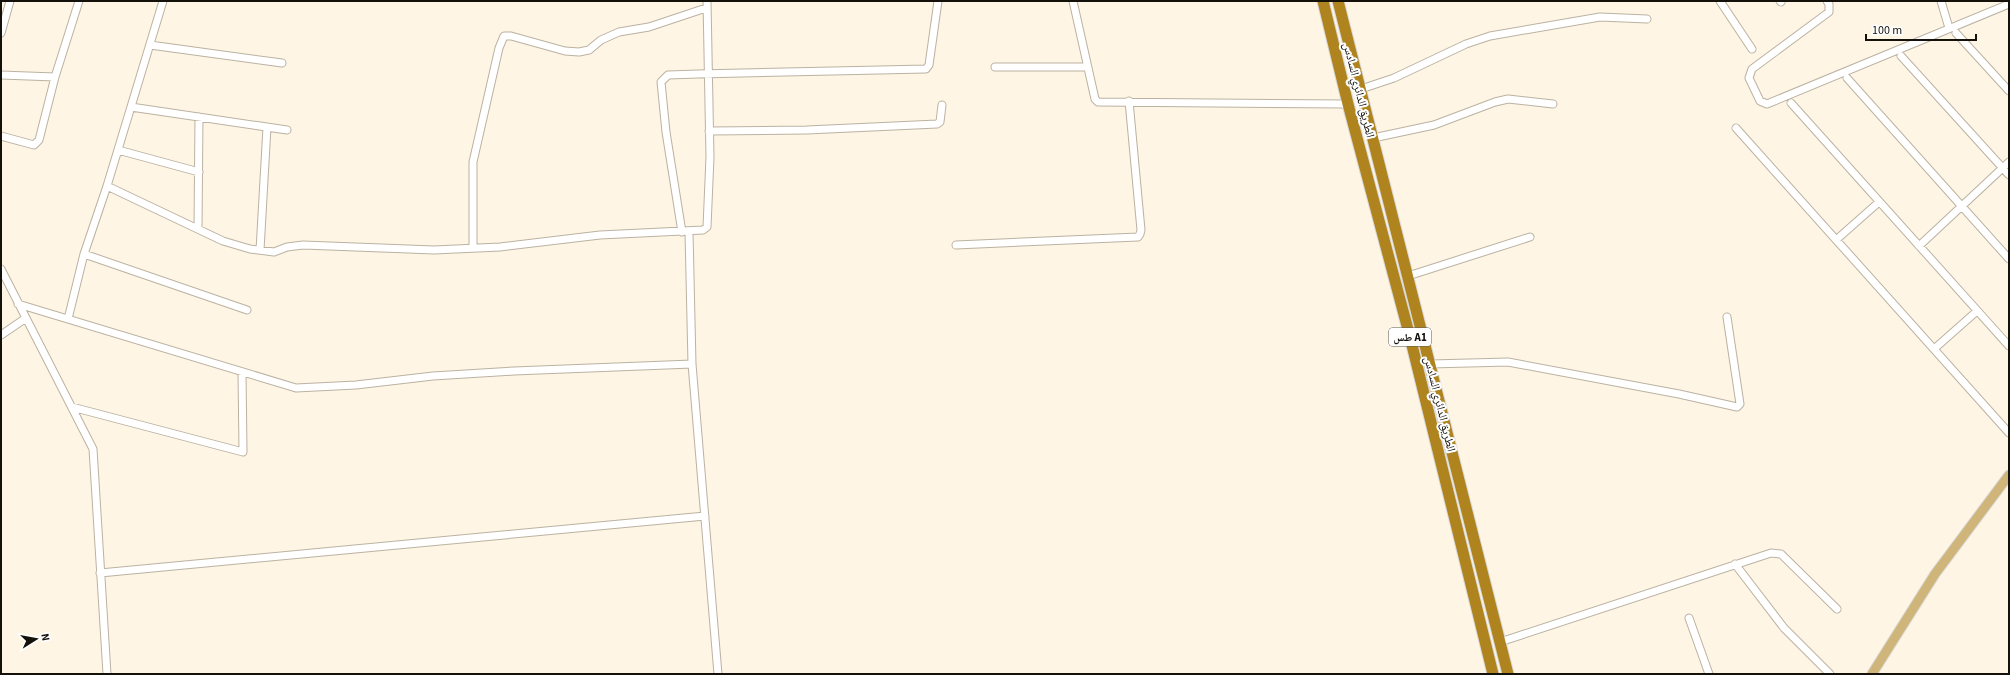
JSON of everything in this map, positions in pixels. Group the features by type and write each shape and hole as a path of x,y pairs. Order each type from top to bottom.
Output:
{"highway":[{"name":"الطريق الدائري السادس","path":"1323,1 1348,104 1410,337 1493,672"},
{"name":"الطريق الدائري السادس","path":"1338,1 1507,670"},
{"path":"1342,77 1357,73"},
{"path":"1493,672 1507,670"}],"main road":[{"path":"1874,673 1935,574 2009,475"}],"street":[{"path":"1,33 10,1"},
{"path":"1,136 37,144 55,77 79,1"},
{"path":"68,319 84,254 107,186 163,1"},
{"path":"718,674 692,364 685,232 666,132 661,82 668,75 926,69 929,65 938,1"},
{"path":"1073,1 1096,101 1348,104"},
{"path":"1720,1 1752,49"},
{"path":"1827,1 1829,12 1752,69 1749,78 1760,101 1767,104 2009,4"},
{"path":"1941,1 1949,28"},
{"path":"107,186 223,241 250,249 274,252 287,247 303,245 434,250 473,248 600,235 703,230 707,227 709,131 707,5 648,27 619,32 601,40 588,50 579,52 565,51 511,36 504,36 499,48 473,162 473,248"},
{"path":"1361,89 1394,78 1466,44 1490,36 1600,17 1647,19"},
{"path":"1956,33 2009,91"},
{"path":"150,44 282,63"},
{"path":"1901,56 2009,175"},
{"path":"995,67 1088,67"},
{"path":"1,75 55,77"},
{"path":"1847,78 2009,259"},
{"path":"1373,138 1434,125 1495,102 1508,99 1553,104"},
{"path":"956,244 1138,237 1141,230 1129,102"},
{"path":"1791,103 2009,346"},
{"path":"709,131 807,130 938,124 940,122 942,105"},
{"path":"131,107 286,130"},
{"path":"198,229 199,117"},
{"path":"260,250 267,128"},
{"path":"1736,128 2009,433"},
{"path":"118,150 199,172"},
{"path":"1919,246 1961,205 2009,162"},
{"path":"1836,240 1879,202"},
{"path":"1408,276 1530,237"},
{"path":"84,254 247,310"},
{"path":"1,269 91,443 94,456 107,674"},
{"path":"18,304 296,388 356,385 433,376 514,371 692,364"},
{"path":"1934,349 1977,311"},
{"path":"1430,364 1508,362 1679,394 1737,407 1740,404 1727,316"},
{"path":"1,336 26,318"},
{"path":"72,407 242,452 242,372"},
{"path":"100,573 705,516"},
{"path":"1500,642 1771,552 1781,554 1837,609"},
{"path":"1735,564 1784,628 1830,674"},
{"path":"1689,618 1709,674"}]}
